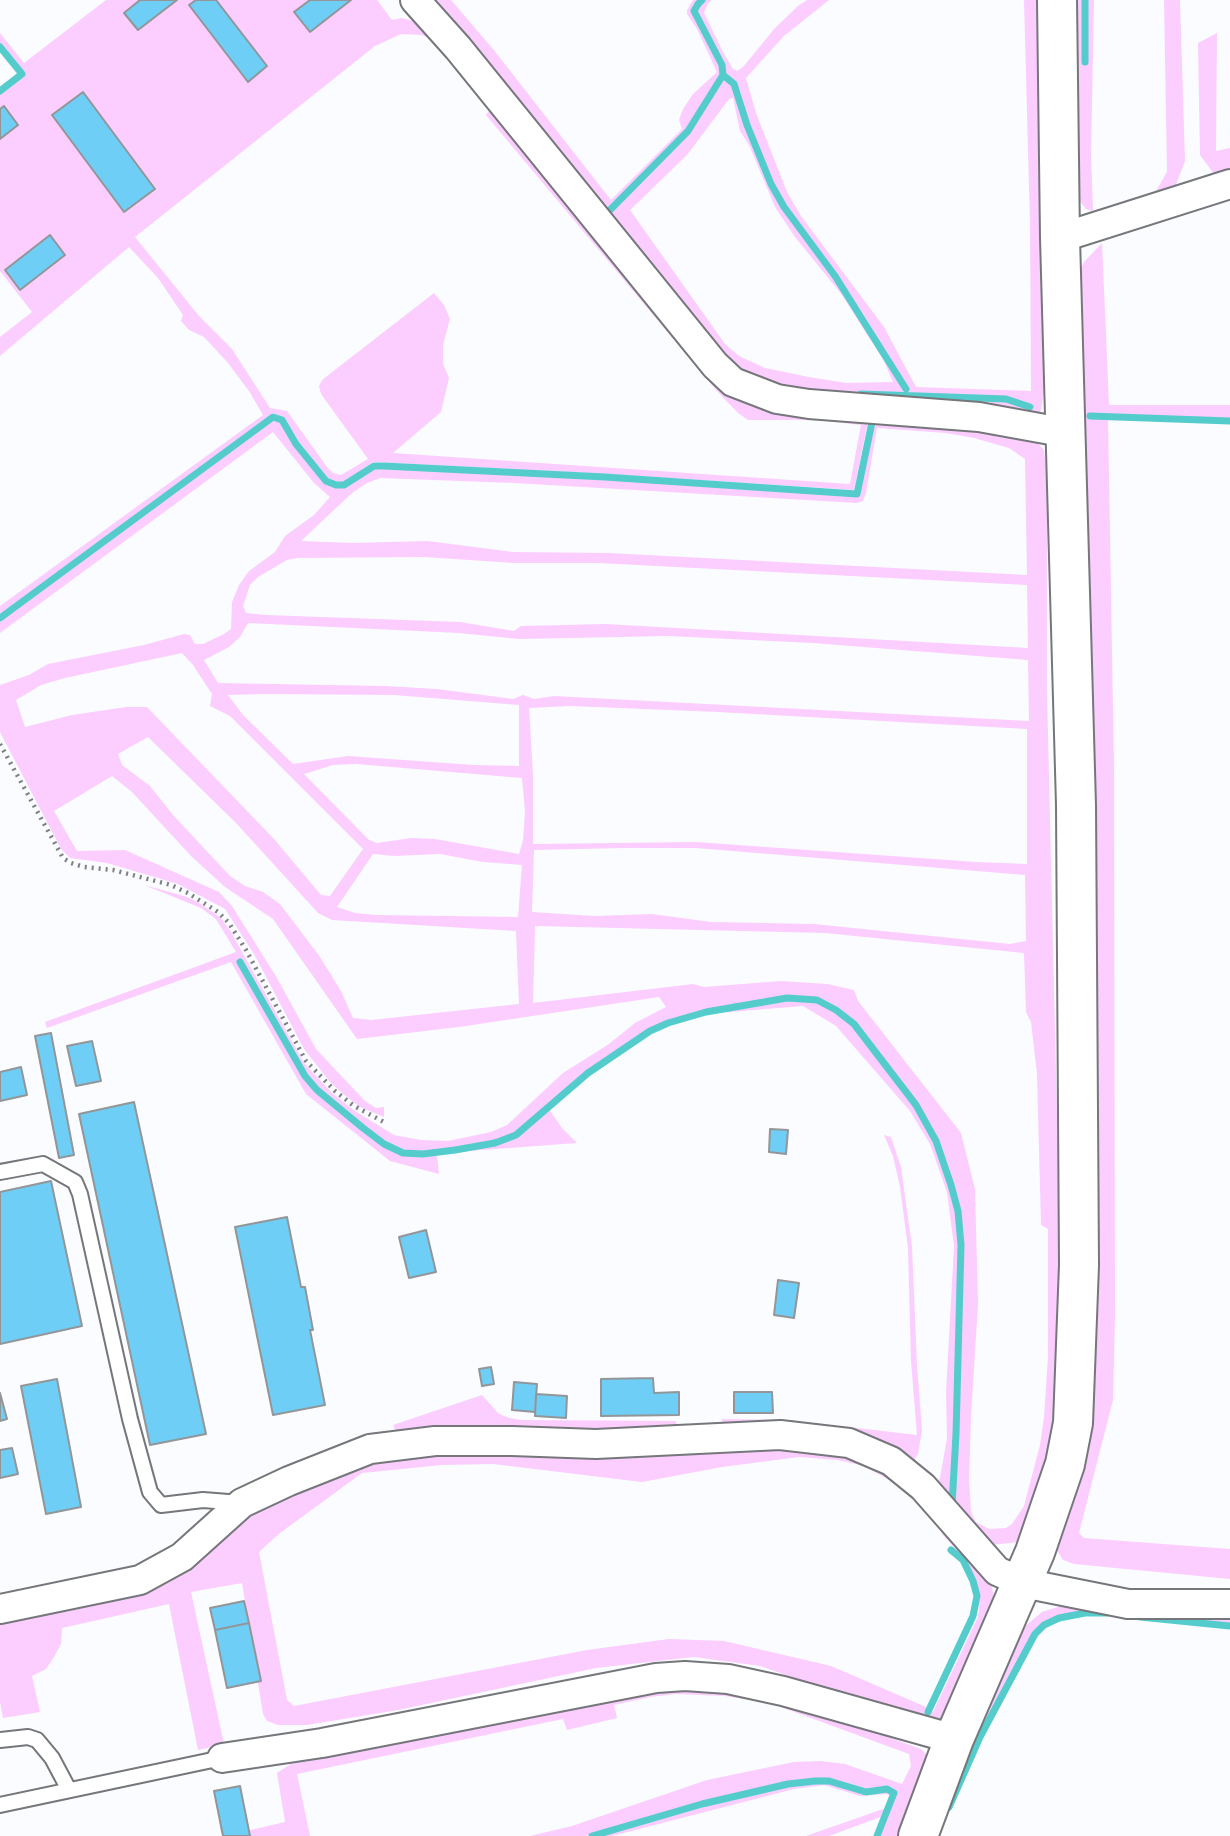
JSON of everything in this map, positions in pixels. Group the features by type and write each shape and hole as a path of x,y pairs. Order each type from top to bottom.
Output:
{"main road":[{"path":"918,1836 954,1739 1023,1583 1054,1502 1073,1423 1079,1251 1076,819 1060,238 1057,0"}],"street":[{"path":"415,0 458,48 715,365 733,382 776,399 979,417 1066,433"},
{"path":"1060,238 1230,184"},
{"path":"0,1609 140,1580 182,1557 242,1503 329,1464 370,1449 435,1441 596,1444 780,1435 849,1443 891,1461 923,1487 997,1571 1023,1583 1128,1604 1230,1604"},
{"path":"222,1758 322,1743 656,1678 685,1676 728,1679 783,1691 954,1739"}],"lane":[{"path":"0,1172 43,1164 75,1182 80,1194 130,1419 150,1492 161,1504 204,1500 242,1503"},
{"path":"0,1740 28,1737 37,1740 52,1758 69,1790"},
{"path":"0,1805 222,1758"}],"path":[{"path":"0,744 63,858 84,867 113,870 171,886 218,912 229,923 246,950 306,1061 344,1098 384,1122"}],"shaded area":[{"path":"106,0 377,0 392,20 402,18 420,23 721,378 850,412 1034,439 1044,450 1047,473 1047,692 1060,1242 1058,1349 1055,1417 1050,1445 1019,1542 991,1545 955,1510 962,1245 959,1211 947,1163 938,1140 917,1104 855,1022 827,1003 817,998 801,996 769,998 706,1010 668,1021 629,1042 586,1071 515,1133 495,1141 422,1152 403,1151 385,1143 319,1089 292,1053 242,962 239,963 289,1055 316,1092 383,1146 402,1155 437,1156 439,1174 390,1161 306,1094 231,962 47,1028 45,1022 236,952 216,919 201,908 144,885 198,902 221,918 304,1063 332,1093 394,1135 448,1141 491,1132 507,1125 563,1073 609,1044 635,1023 666,1007 659,997 459,1027 357,1039 273,919 225,887 191,856 132,792 112,776 54,811 77,851 125,850 219,892 232,906 277,978 316,1049 365,1101 376,1108 384,1107 384,1117 360,1107 342,1093 304,1049 254,954 225,909 178,884 107,863 70,858 61,849 0,732 0,685 29,675 48,664 144,645 184,634 190,635 195,644 203,644 224,634 231,629 232,602 249,571 275,552 285,536 314,515 330,497 314,483 273,432 0,633 0,620 273,419 280,422 325,482 335,487 344,487 375,468 384,467 858,496 874,422 868,421 854,490 373,462 343,482 337,482 328,478 284,418 273,413 0,614 0,606 263,415 228,363 204,337 189,330 181,321 183,315 158,278 129,247 0,356 0,337 32,312 0,271 0,93 24,73 0,43 0,33 24,63","holes":["401,34 430,38 489,111 486,115 738,413 748,420 817,420 861,425 850,484 393,453 441,412 449,378 443,364 443,345 450,319 444,305 434,293 322,380 319,386 321,394 368,459 341,475 333,473 287,411 270,408 232,349 199,316 135,237 375,46","877,428 946,433 1009,448 1025,459 1027,575 609,553 513,552 428,541 301,541 352,493 380,478 857,503 863,501","424,557 1027,585 1028,648 606,624 521,626 514,631 460,622 246,613 243,606 250,585 258,577 287,560 297,558","248,623 459,633 519,639 667,636 813,643 1028,660 1029,721 554,696 534,699 523,695 513,699 437,689 385,686 218,683 204,660 229,647 240,637","182,653 212,694 210,706 230,716 363,849 330,896 321,895 274,839 147,707 126,707 72,715 25,727 16,700 41,685 65,678","228,695 394,695 519,705 519,766 348,756 293,764 243,715","570,706 718,712 1027,729 1027,864 696,842 533,844 529,708","148,737 237,824 318,913 332,920 516,931 519,1004 371,1020 353,1018 341,991 320,957 280,904 263,892 245,886 230,876 150,786 122,765 118,754","356,764 522,778 525,812 519,854 435,839 411,838 377,843 369,840 304,774 333,765","696,848 1025,875 1026,941 1010,944 814,924 711,922 652,914 595,916 532,912 534,850","373,854 440,854 483,862 522,865 518,917 355,913 337,907","535,926 825,933 1024,953 1026,1012 1031,1022 1037,1074 1041,1225 1048,1229 1048,1357 1040,1445 1024,1506 1012,1524 1006,1528 989,1529 976,1522 971,1512 971,1416 978,1304 975,1189 961,1133 858,1001 854,990 827,984 781,981 704,987 693,984 533,1003"]},
{"path":"422,0 431,0 439,9 602,209 683,315 736,371 754,383 808,394 1005,400 1030,409 1034,408 1006,397 809,390 755,380 722,353 686,313 608,213 689,132 724,77 730,80 746,125 782,208 862,319 901,384 905,384 865,317 799,226 773,183 749,124 740,91 732,78 725,74 724,64 696,11 699,4 712,0 704,13 723,52 737,71 798,6 807,0 829,0 784,36 746,78 756,113 787,192 801,216 884,327 916,387 1031,391 1024,0 1039,0 1044,392 1037,417 797,397 758,388 742,381 697,336 506,96","holes":["733,98 740,131 749,145 775,207 795,237 842,295 884,361 893,382 846,383 809,377 765,368 739,356 725,344 630,210 687,155 729,99"]},
{"path":"436,0 451,0 493,49 611,200 682,129 679,120 683,109 693,94 717,72 687,14 693,0 699,0 692,11 720,65 721,74 686,129 607,210"},
{"path":"1072,0 1083,0 1084,61 1087,62 1086,0 1094,0 1091,154 1093,211 1086,209 1078,199"},
{"path":"1164,0 1180,0 1185,161 1175,187 1156,191 1167,172"},
{"path":"1217,33 1216,151 1230,148 1230,169 1214,174 1200,155 1198,43"},
{"path":"1102,243 1109,405 1230,405 1230,419 1088,415 1108,418 1114,768 1115,1316 1113,1400 1079,1533 1084,1538 1230,1549 1230,1579 1074,1564 1063,1560 1056,1549 1078,273 1084,262"},
{"path":"787,1000 816,1002 835,1011 852,1025 914,1106 935,1141 943,1164 956,1212 959,1245 955,1434 950,1500 934,1487 940,1478 947,1438 946,1393 954,1246 947,1192 930,1144 910,1111 836,1026 803,1006 706,1014"},
{"path":"548,1108 577,1143 455,1152 496,1144 516,1136"},
{"path":"884,1135 891,1137 901,1167 912,1247 922,1430 918,1454 912,1464 723,1430 722,1419 789,1420 917,1435 911,1361 908,1248 900,1187 893,1156"},
{"path":"482,1395 498,1413 521,1420 676,1421 677,1432 399,1439 393,1425"},
{"path":"769,1442 857,1453 922,1498 864,1466 838,1460 799,1457 722,1467 642,1482 493,1464 442,1465 362,1473 280,1533 259,1552 287,1700 294,1706 587,1650 669,1639 724,1641 831,1666 926,1707 928,1713 933,1712 978,1617 980,1597 969,1564 942,1534 940,1519 980,1566 992,1587 995,1604 952,1724 871,1704 760,1666 694,1657 596,1668 398,1710 307,1725 278,1725 267,1721 263,1714 242,1583 191,1592 224,1744 198,1750 169,1604 62,1628 61,1644 54,1657 46,1669 32,1676 40,1712 3,1718 0,1702 0,1614 143,1585 261,1501 375,1455"},
{"path":"1067,1604 1230,1612 1230,1624 1102,1611 1070,1613 1043,1624 1022,1652 943,1815 1024,1627 1042,1612"},
{"path":"690,1686 811,1709 921,1749 929,1757 897,1836 878,1836 895,1792 887,1787 866,1790 830,1779 815,1779 788,1782 701,1802 585,1836 530,1836 572,1826 707,1780 794,1762 845,1764 902,1784 911,1766 909,1754 770,1703 725,1696 676,1694 614,1705 617,1718 567,1730 563,1719 297,1774 310,1836 225,1836 285,1822 277,1773 294,1762 648,1690"},
{"path":"829,1783 865,1794 886,1791 893,1794 860,1796 824,1785 794,1789 612,1836 598,1836 702,1806 789,1786"},
{"path":"888,1809 886,1815 829,1836 806,1836"}],"building":[{"path":"140,0 177,0 138,30 124,13"},
{"path":"196,0 216,0 267,66 248,82 189,5"},
{"path":"310,0 351,0 310,32 294,12"},
{"path":"83,92 155,189 124,212 52,115"},
{"path":"4,106 18,125 0,139 0,109"},
{"path":"50,235 65,255 20,290 5,270"},
{"path":"51,1033 74,1155 59,1158 35,1036"},
{"path":"92,1041 101,1081 76,1086 67,1046"},
{"path":"21,1067 27,1095 0,1101 0,1072"},
{"path":"134,1102 206,1434 150,1445 79,1114"},
{"path":"770,1129 788,1130 786,1154 769,1152"},
{"path":"51,1181 82,1326 0,1344 0,1192"},
{"path":"287,1217 301,1287 305,1287 313,1330 310,1330 325,1405 273,1415 235,1227"},
{"path":"426,1230 436,1272 409,1278 399,1237"},
{"path":"778,1280 799,1283 794,1318 774,1315"},
{"path":"491,1367 494,1384 482,1386 479,1369"},
{"path":"653,1378 654,1393 679,1392 679,1415 601,1416 601,1379"},
{"path":"57,1379 81,1507 46,1514 21,1386"},
{"path":"514,1382 537,1384 535,1412 512,1410"},
{"path":"734,1392 772,1392 773,1413 734,1413"},
{"path":"0,1393 7,1419 0,1421"},
{"path":"536,1394 567,1396 566,1418 535,1416"},
{"path":"12,1448 18,1474 0,1478 0,1450"},
{"path":"244,1601 249,1623 215,1630 210,1608"},
{"path":"249,1623 261,1681 227,1688 215,1630"},
{"path":"240,1786 250,1836 223,1836 214,1791"}],"waterway":[{"path":"607,213 688,131 723,75 722,65 694,11 702,0"},
{"path":"1085,0 1085,62"},
{"path":"0,47 22,74 0,91"},
{"path":"723,75 734,84 747,125 771,184 784,207 835,276 906,389"},
{"path":"861,394 1006,399 1030,407"},
{"path":"1090,416 1230,421"},
{"path":"0,618 273,417 282,420 296,444 326,481 336,485 344,485 374,466 384,466 857,494 872,422"},
{"path":"240,962 305,1076 317,1090 363,1128 384,1144 403,1153 423,1154 455,1150 495,1143 516,1135 588,1073 650,1031 668,1023 706,1012 787,998 817,1000 836,1010 854,1024 916,1105 936,1141 958,1211 961,1245 952,1506"},
{"path":"928,1712 973,1616 977,1596 963,1560 951,1550"},
{"path":"949,1807 980,1737 1035,1634 1044,1625 1059,1618 1085,1613 1107,1613"},
{"path":"1140,1617 1230,1626"},
{"path":"592,1836 702,1804 788,1784 815,1781 829,1781 866,1792 887,1789 894,1793 877,1836"}]}
